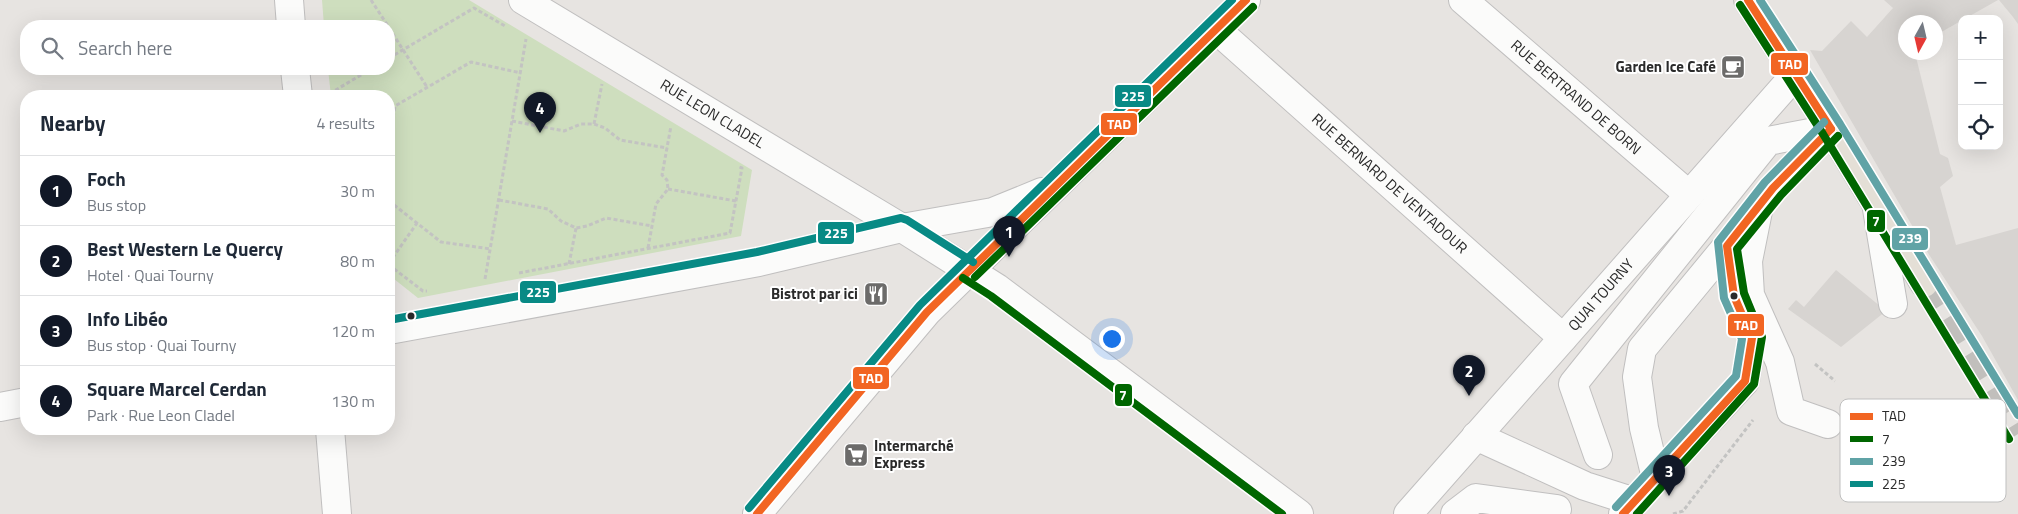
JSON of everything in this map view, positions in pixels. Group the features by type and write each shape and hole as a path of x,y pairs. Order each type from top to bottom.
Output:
{"main road":[{"path":"1748,0 1831,129 1924,283"}],"street":[{"path":"289,0 291,20"},
{"name":"RUE LEON CLADEL","path":"523,0 902,228 997,288 1299,514"},
{"path":"757,514 927,312 1246,0"},
{"name":"RUE BERTRAND DE BORN","path":"1464,0 1688,194"},
{"name":"RUE BERNARD DE VENTADOUR","path":"1217,30 1563,338"},
{"path":"296,75 297,90"},
{"name":"QUAI TOURNY","path":"1408,514 1688,194 1795,75"},
{"path":"1656,478 1644,428 1637,377 1642,349 1760,205 1831,129"},
{"path":"1598,455 1573,384 1768,141 1831,129"},
{"path":"395,329 759,262 902,228 993,212 1055,187"},
{"path":"1876,204 1893,304"},
{"path":"1760,205 1748,261 1750,295 1780,362 1791,411 1828,424"},
{"path":"1476,436 1629,508 1745,380 1752,338 1734,296 1727,246"},
{"path":"0,407 20,403"},
{"path":"330,435 337,514"},
{"path":"1455,514 1476,498 1557,509"}],"path":[{"path":"371,0 384,20"},
{"path":"395,55 474,8 512,30"},
{"path":"519,35 535,44"},
{"path":"395,38 427,87"},
{"path":"485,279 526,39"},
{"path":"395,106 471,62 521,72"},
{"path":"336,90 361,75"},
{"path":"593,79 610,89"},
{"path":"594,124 602,84"},
{"path":"512,121 564,131 581,124 594,124 605,128 620,140 666,148"},
{"path":"664,121 679,130"},
{"path":"648,248 656,204 668,189 667,180 662,175 671,126"},
{"path":"513,274 730,233 742,168 734,164"},
{"path":"668,189 736,201"},
{"path":"499,200 548,209 561,221 576,228 587,226 606,218 652,226"},
{"path":"395,206 441,242 491,249"},
{"path":"395,256 418,224"},
{"path":"569,264 576,228"},
{"path":"395,269 423,291 432,290"},
{"path":"476,281 495,278"},
{"path":"1815,364 1836,381"},
{"path":"1673,514 1683,511 1770,398 1787,394"}],"green space":[{"path":"322,0 469,0 752,170 741,236 418,298 395,280 395,90 330,90 329,75 395,75 395,20 324,20"}],"shaded area":[{"path":"1884,0 1998,0 1971,15 1958,15 1958,23 1943,31 1943,15 1898,15 1898,60 1917,60 1940,154 1948,158 1953,176 1940,187 1956,245 2018,228 2018,400 1982,336 1928,253 1810,50 1822,51 1851,21 1867,37 1893,8"},
{"path":"1999,0 2018,0 2018,24 2013,17"},
{"path":"1836,270 1886,311 1841,347 1788,309 1796,300 1804,307"}],"tunnel":[{"path":"1924,283 1996,399"},
{"path":"2006,415 2018,434"}],"transit line":[{"name":"225","path":"749,508 920,305 1232,0"},
{"name":"TAD","path":"757,514 927,312 1246,0"},
{"name":"TAD","path":"1748,0 1831,129"},
{"name":"239","path":"1760,0 1840,124 2018,415"},
{"name":"7","path":"1740,5 1823,134 1985,399"},
{"name":"7","path":"975,277 1253,7"},
{"name":"239","path":"1616,507 1736,376 1742,339 1724,298 1718,242 1765,182 1824,122"},
{"name":"TAD","path":"1623,514 1745,381 1752,338 1734,296 1727,246 1773,188 1831,129"},
{"name":"7","path":"1637,514 1754,384 1762,337 1744,293 1737,249 1781,195 1838,136"},
{"name":"225","path":"395,319 757,252 901,218 973,262"},
{"name":"7","path":"963,278 991,296 1282,514"},
{"name":"7","path":"2006,434 2009,439"}],"place":[{"name":"Garden Ice Café","path":"1733,67"},
{"name":"Square Marcel Cerdan","path":"540,133"},
{"name":"Foch","path":"1009,257"},
{"name":"Bistrot par ici","path":"876,294"},
{"name":"Best Western Le Quercy","path":"1469,396"},
{"name":"Intermarché Express","path":"856,455"},
{"name":"Info Libéo","path":"1669,496"}]}
